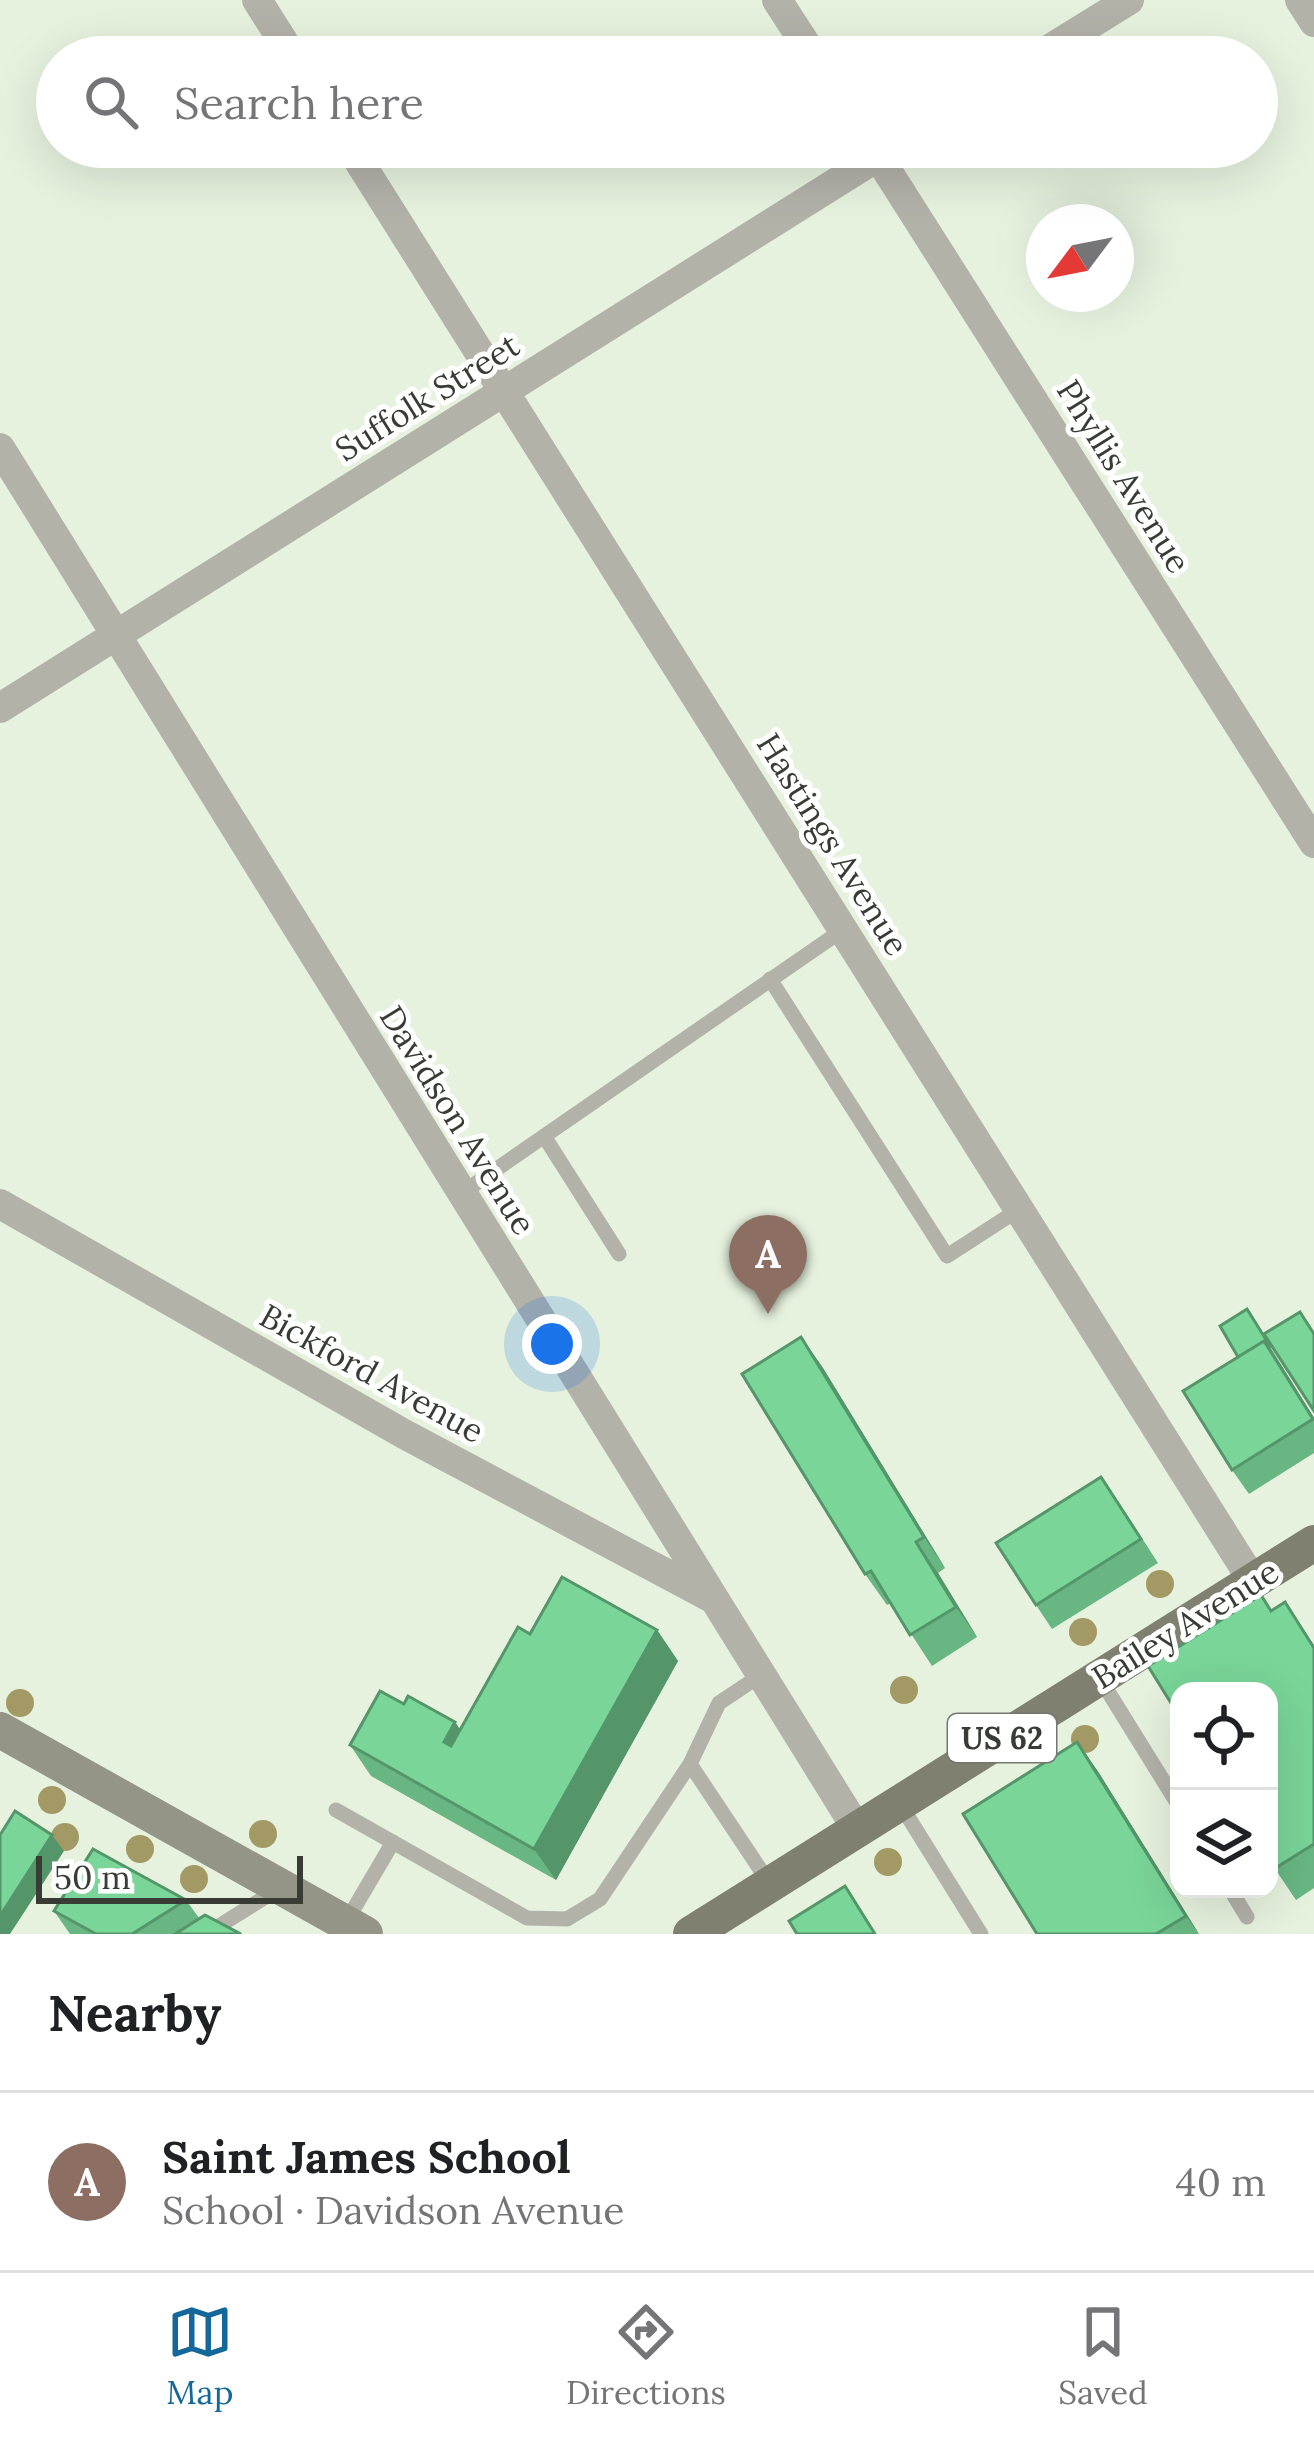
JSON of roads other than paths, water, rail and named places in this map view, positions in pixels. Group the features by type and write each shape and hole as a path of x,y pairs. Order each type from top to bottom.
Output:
{"main road":[{"name":"Bailey Avenue","path":"691,1934 728,1918 770,1884 1314,1544"}],"street":[{"path":"256,0 279,36"},
{"path":"777,0 800,36"},
{"path":"1071,36 1129,0"},
{"path":"1300,0 1314,22"},
{"name":"Hastings Avenue","path":"363,168 1253,1581"},
{"name":"Suffolk Street","path":"0,708 853,168"},
{"name":"Phyllis Avenue","path":"892,168 1314,843"},
{"name":"Davidson Avenue","path":"0,448 857,1829"},
{"name":"Bickford Avenue","path":"0,1204 404,1434 712,1598"},
{"path":"0,1730 355,1929"}],"lane":[{"path":"462,1193 844,928"},
{"path":"770,980 947,1256 1021,1208"},
{"path":"544,1136 619,1254"},
{"path":"336,1810 526,1918 567,1919 600,1899 690,1764 718,1703 761,1675"},
{"path":"1099,1677 1170,1791"},
{"path":"690,1764 770,1884"},
{"path":"899,1802 981,1934"},
{"path":"355,1929 393,1842"},
{"path":"206,1934 282,1886"},
{"path":"1235,1898 1247,1917"}],"place":[{"name":"Saint James School","path":"768,1314"}]}
